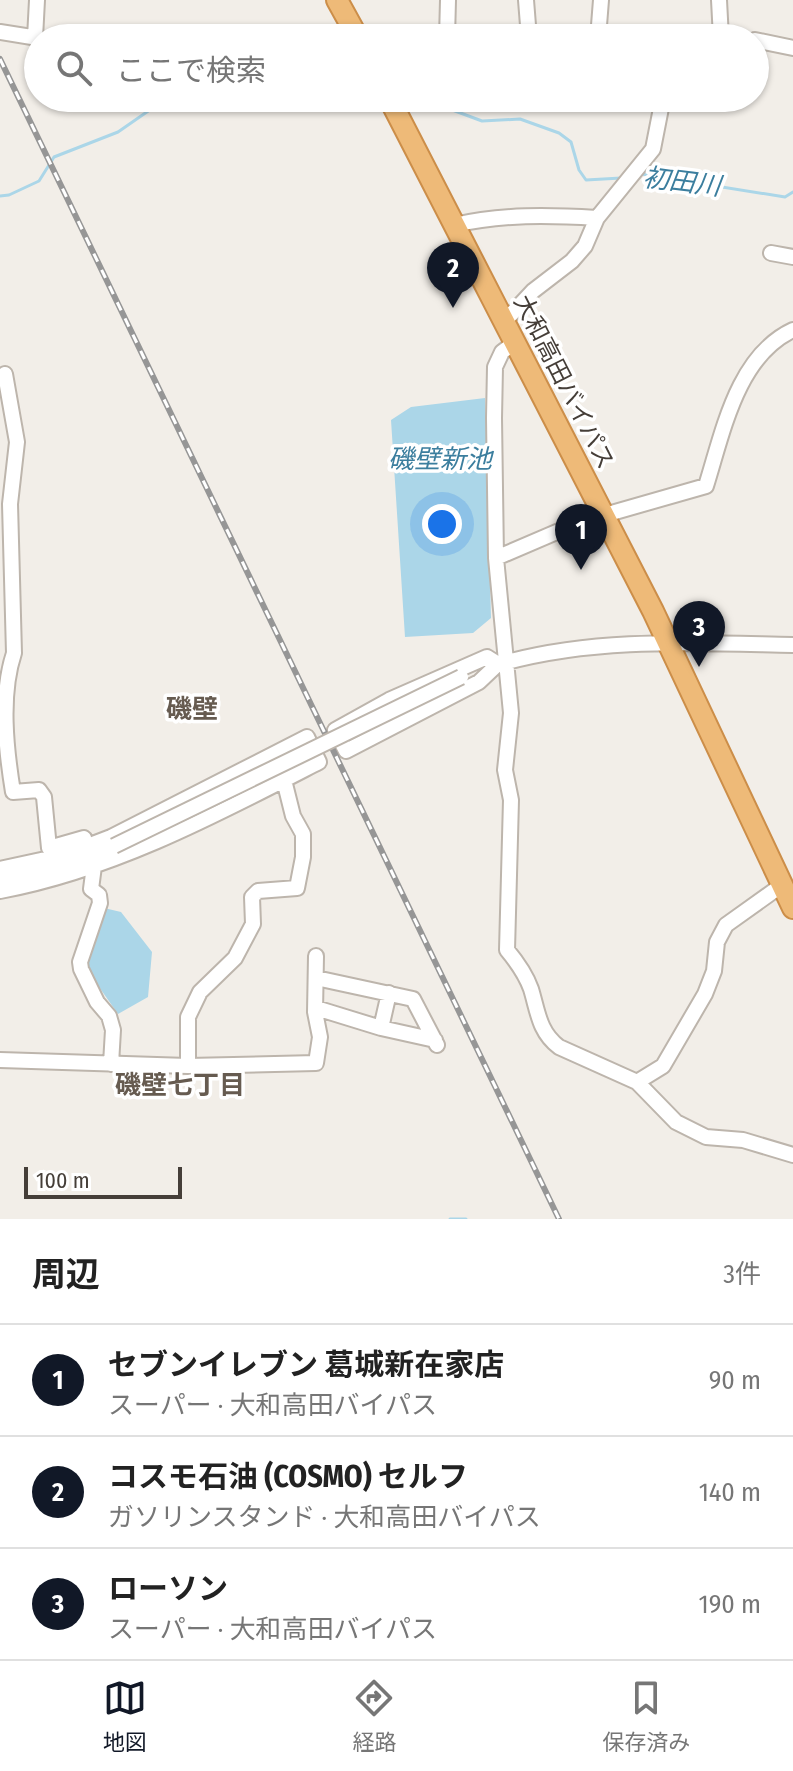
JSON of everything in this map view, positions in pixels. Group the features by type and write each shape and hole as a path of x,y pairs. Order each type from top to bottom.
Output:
{"highway":[{"path":"337,0 350,24"},
{"name":"大和高田バイパス","path":"396,112 667,643 785,881 793,908"}],"street":[{"path":"37,0 37,24"},
{"path":"447,24 448,0"},
{"path":"526,0 528,24"},
{"path":"599,24 601,0"},
{"path":"719,0 720,24"},
{"path":"0,32 24,36"},
{"path":"769,43 793,48"},
{"path":"504,322 533,291 572,261 585,246 597,218 653,149 660,112"},
{"path":"454,225 519,215 597,218"},
{"path":"771,253 793,257"},
{"path":"496,558 580,522 706,486 734,397 755,364 778,337 793,330"},
{"path":"514,343 502,352 495,367 496,558 502,663 511,713 505,770 511,800 507,950 530,987 540,1022 549,1039 559,1047 637,1082 676,1122 706,1137 743,1140 793,1155"},
{"path":"5,374 17,442 10,504 14,653 9,667 7,706 13,792 39,790 44,797 49,848 84,838 93,844"},
{"path":"0,881 29,875 114,846 461,677 502,663 542,652 579,647 667,643 793,645"},
{"path":"487,657 502,663 479,682 346,751 335,730 389,700 487,657"},
{"path":"0,869 64,855 93,844 307,737 319,762 174,832 94,866 0,891"},
{"path":"188,1066 188,1017 200,992 235,958 253,924 252,897 258,891 297,888 303,857 303,834 293,816 284,780"},
{"path":"94,866 91,889 99,895 100,903 80,962 97,1002 109,1016 113,1030 111,1064"},
{"path":"637,1082 663,1066 705,994 714,971 717,942 726,925 785,881"},
{"path":"0,1060 188,1066 316,1063 320,1037 316,1008 316,956"},
{"path":"316,978 413,999 436,1043 316,1008"},
{"path":"381,1028 389,993"}],"water":[{"name":"磯壁新池","path":"485,398 491,618 473,633 405,637 391,420 411,407"},
{"path":"104,908 121,912 152,952 148,997 118,1014 85,967"}],"waterway":[{"name":"初田川","path":"0,196 39,181 54,157 118,132 147,112"},
{"name":"初田川","path":"458,112 482,121 520,119 559,133 571,142 579,170 586,180 621,178"},
{"name":"初田川","path":"641,174 785,197 793,192"},
{"path":"450,1219 466,1219"}],"railway":[{"path":"0,59 24,109"},
{"path":"26,112 559,1219"}],"place":[{"name":"コスモ石油 (COSMO) セルフ","path":"453,308"},
{"name":"セブンイレブン 葛城新在家店","path":"581,570"},
{"name":"ローソン","path":"699,667"}],"district":[{"name":"磯壁","path":"192,709"},
{"name":"磯壁七丁目","path":"180,1085"}]}
